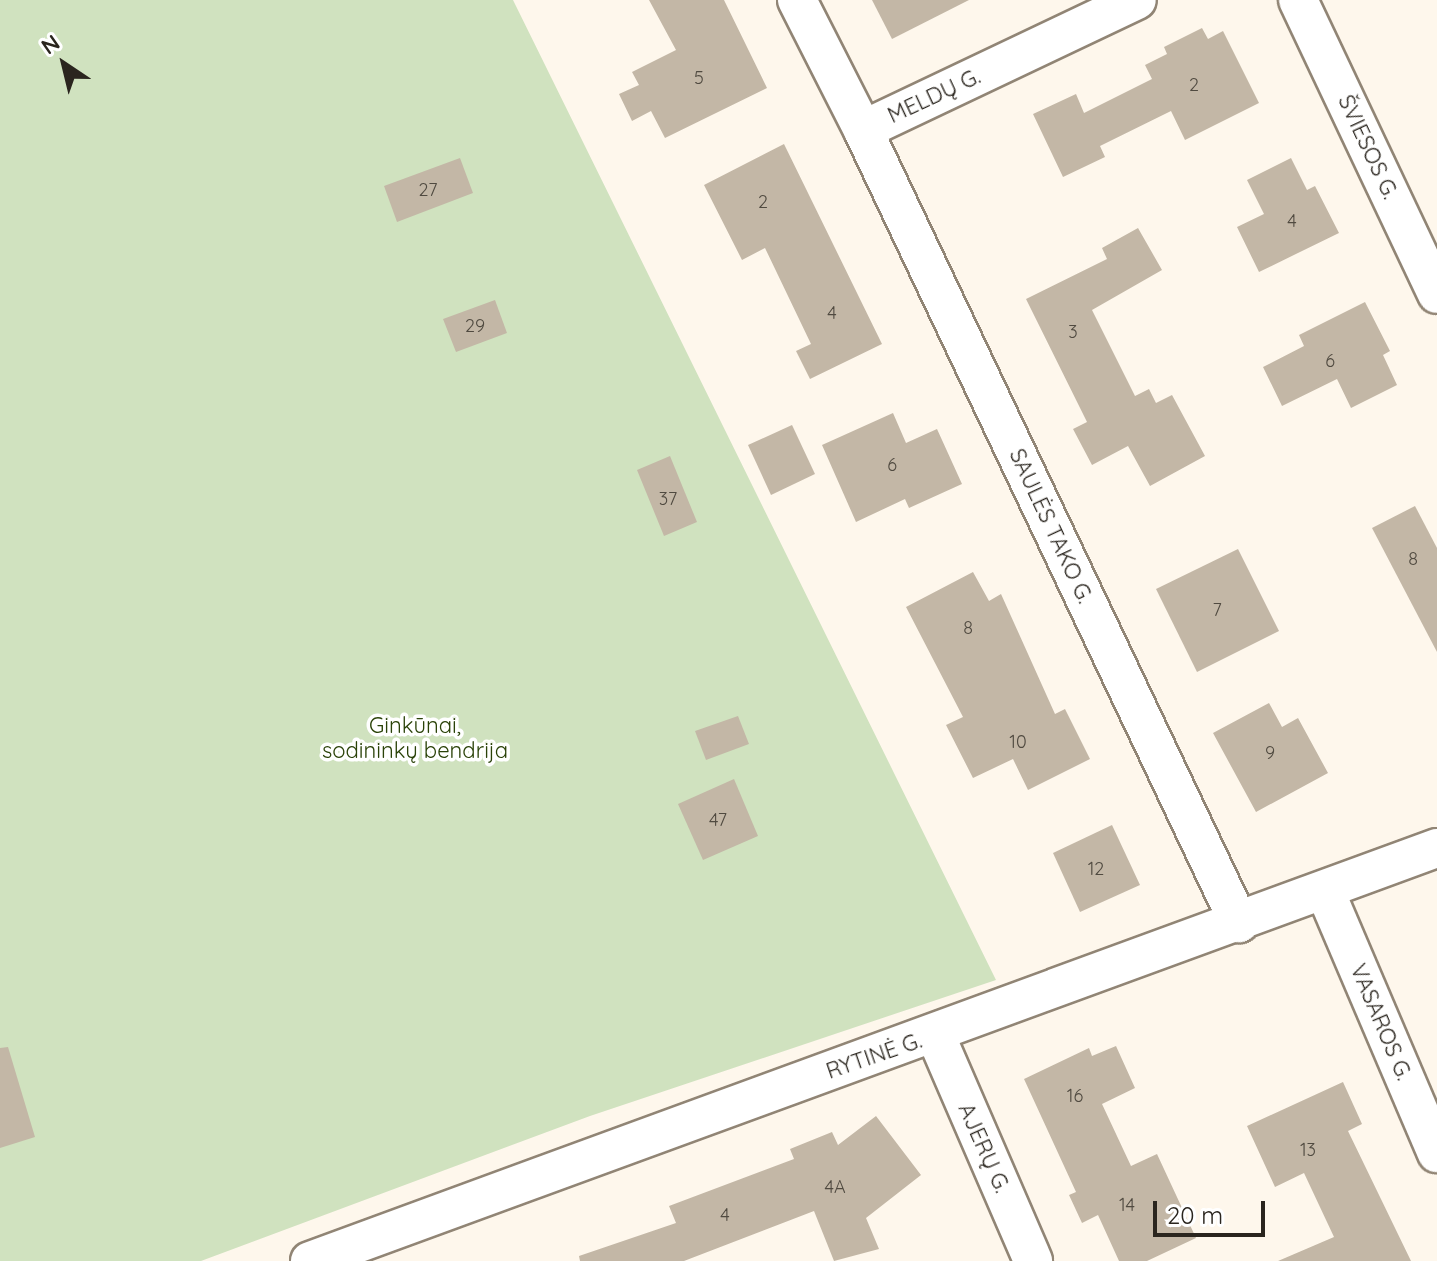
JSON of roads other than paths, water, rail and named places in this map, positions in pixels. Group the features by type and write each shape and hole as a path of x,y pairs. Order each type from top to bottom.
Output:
{"street":[{"name":"MELDŲ G.","path":"797,0 863,130 1137,0"},
{"name":"ŠVIESOS G.","path":"1298,0 1437,294"},
{"name":"SAULĖS TAKO G.","path":"863,130 1239,923"},
{"name":"RYTINĖ G.","path":"310,1261 1437,848"},
{"name":"VASAROS G.","path":"1325,891 1437,1153"},
{"name":"AJERŲ G.","path":"935,1034 1033,1261"}],"park label":[{"name":"Ginkūnai, sodininkų bendrija","path":"415,738"}]}
